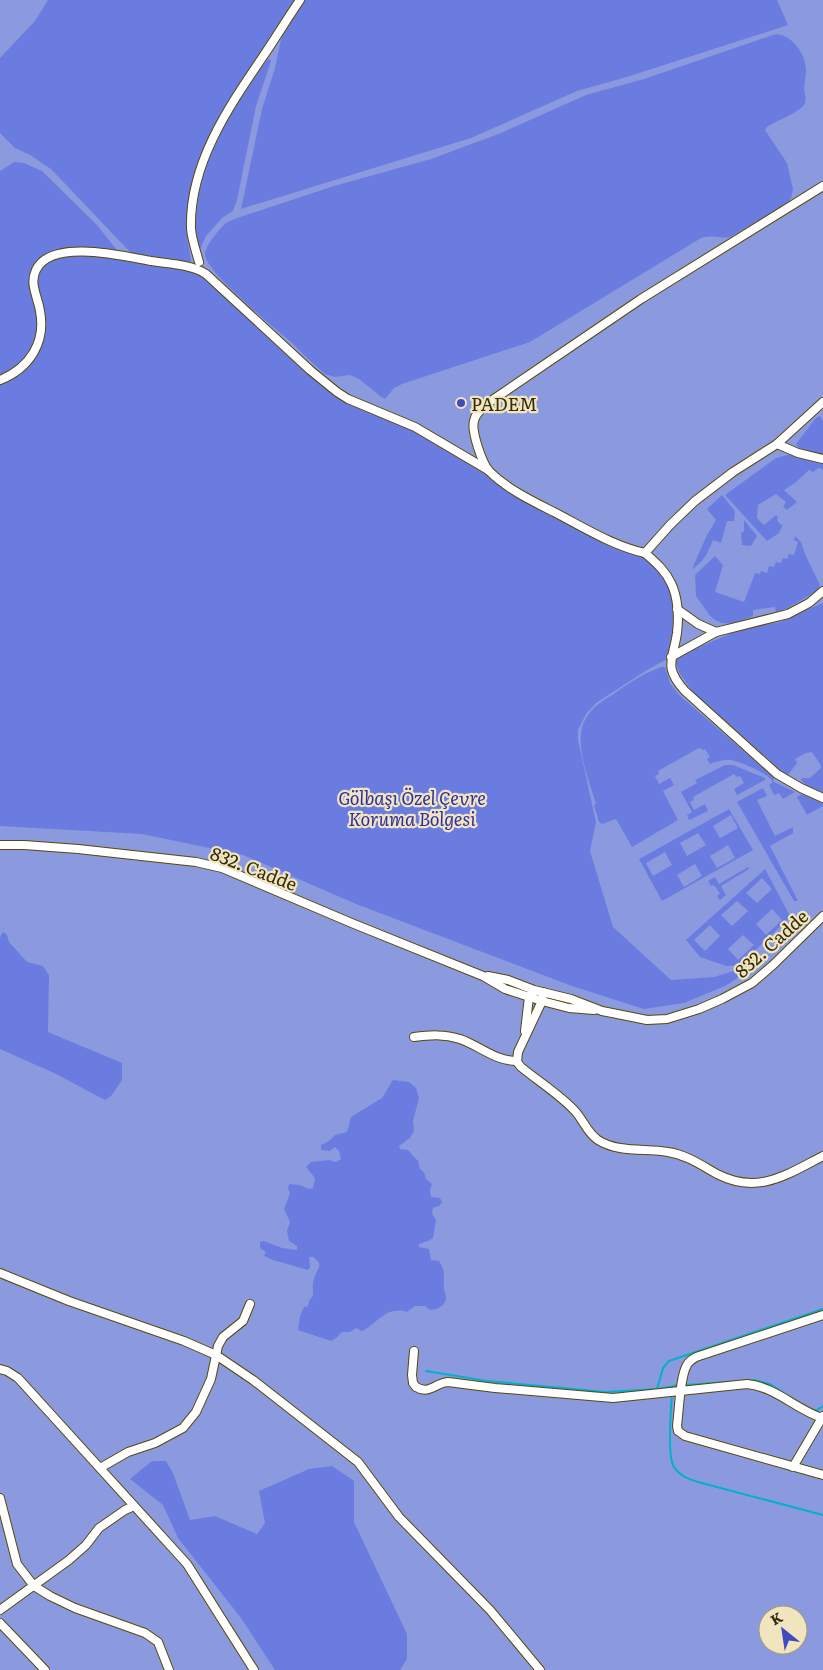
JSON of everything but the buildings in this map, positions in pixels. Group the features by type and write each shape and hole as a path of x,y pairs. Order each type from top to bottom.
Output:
{"street":[{"path":"199,262 191,230 192,209 197,182 211,142 223,117 300,0"},
{"path":"488,470 478,445 473,422 476,415 488,403 641,299 823,186"},
{"path":"0,380 13,373 32,356 42,334 40,310 33,284 36,268 43,261 63,253 92,252 118,254 190,267 206,274 310,370 348,399 415,428 488,470 526,497 576,524 621,545 645,553 660,567 671,583 677,609 677,631 671,657 672,673 685,691 777,774 823,798"},
{"path":"645,553 695,501 734,472 777,444 822,406"},
{"path":"777,444 798,453 823,459"},
{"path":"671,657 716,632 788,614 809,603 823,591"},
{"path":"677,609 698,624 716,632"},
{"name":"832. Cadde","path":"0,845 69,848 196,862 216,867 484,976 505,989 570,1008 657,1020 678,1017 699,1009 722,999 757,978 773,966 823,916"},
{"name":"832. Cadde","path":"484,976 508,980 534,990 572,999 594,1010"},
{"path":"524,1038 529,997 534,990"},
{"path":"543,992 542,1001 518,1052 517,1060 521,1067 575,1111 595,1138 610,1145 680,1155 732,1180 750,1184 774,1180 823,1156"},
{"path":"414,1037 438,1034 460,1040 506,1061 517,1060"},
{"path":"0,1273 69,1301 184,1341 216,1355 260,1385 358,1462 399,1517 490,1610 540,1670"},
{"path":"100,1468 128,1452 155,1443 183,1428 196,1412 210,1379 218,1346 224,1337 243,1321 250,1304"},
{"path":"823,1315 696,1357 688,1362 678,1389 677,1426 681,1434 823,1475"},
{"path":"414,1351 412,1380 416,1387 423,1390 431,1390 444,1382 448,1382 602,1398 625,1398 678,1389 738,1385 761,1386 807,1413 822,1417 793,1467"},
{"path":"0,1369 18,1378 187,1564 254,1670"},
{"path":"0,1498 17,1564 34,1586 75,1608 145,1633 158,1642 169,1670"},
{"path":"0,1610 79,1552 99,1528 134,1506"},
{"path":"0,1623 45,1670"}],"green space":[{"name":"Gölbaşı Özel Çevre Koruma Bölgesi","path":"0,0 823,0 823,1670 0,1670"},
{"path":"48,0 298,0 220,118 188,212 187,237 191,261 188,264 137,255 129,251 51,169 30,155 15,148 0,133 0,58 35,21"},
{"path":"303,0 777,0 788,25 630,76 577,91 471,138 241,209 262,109 275,68 281,39 286,26"},
{"path":"776,34 782,35 797,46 804,58 806,70 804,90 806,99 804,105 765,130 787,163 793,189 788,203 730,237 710,236 701,238 530,342 402,384 394,388 385,399 359,379 350,375 335,377 325,374 229,287 208,263 205,252 210,243 226,223 237,218 334,186 431,159 501,133 586,95 644,79"},
{"path":"268,59 271,60 256,106 237,200 233,211 223,217 206,236 198,254 197,209 200,188 213,148 222,128"},
{"path":"14,162 24,163 42,171 97,225 120,254 198,269 337,392 394,418 576,523 645,553 666,574 677,609 671,657 596,703 586,714 578,730 578,740 596,822 590,851 613,927 671,980 714,977 763,962 725,986 684,1003 644,1009 572,986 356,904 243,855 142,834 0,826 0,171"},
{"path":"820,416 823,421 823,456 801,451 796,444 816,418"},
{"path":"791,454 823,462 823,470 819,468 813,472 809,470 784,490 797,502 787,510 783,507 786,502 776,494 758,505 757,518 764,525 776,515 778,517 777,520 781,525 783,524 779,533 767,541 725,495 776,458"},
{"path":"722,495 735,511 734,521 727,521 721,543 713,540 703,560 692,569 716,520 707,509"},
{"path":"744,520 757,536 751,546 742,545 741,533 744,531"},
{"path":"795,536 801,542 820,585 817,591 776,613 775,607 753,610 753,616 734,624 722,623 710,616 696,596 695,575 715,556 723,565 715,592 744,602 755,573 760,574 761,571 767,573 769,566 774,567 776,562 781,563 783,558 787,559 789,554 794,555 798,542 794,540"},
{"path":"823,603 823,792 809,788 801,780 802,778 810,778 821,768 812,752 795,759 797,763 787,776 693,692 680,674 676,657 734,632 780,622"},
{"path":"665,667 670,683 679,695 768,772 773,777 774,782 795,792 783,799 779,793 774,795 769,785 773,782 766,775 747,765 730,760 710,764 707,759 710,757 705,749 699,748 658,771 659,774 655,776 659,784 670,778 674,785 663,791 678,820 632,847 616,819 602,824 599,822 594,805 596,804 583,761 581,749 582,727 586,718 599,704 637,678"},
{"path":"725,765 733,765 765,778 765,780 737,795 734,789 744,783 740,776 737,777 734,774 693,797 694,800 690,802 694,810 705,804 708,811 689,820 687,815 692,812 681,792 697,783 695,780"},
{"path":"763,788 767,796 757,800 775,836 793,827 793,833 770,846 798,901 794,901 737,802"},
{"path":"802,794 823,802 823,806 807,815 797,797"},
{"path":"729,809 753,850 662,901 639,859","holes":["731,815 738,828 720,838 713,826","698,833 706,845 687,856 680,843","728,845 735,858 717,868 710,856","665,852 672,865 653,876 646,863","695,864 702,876 684,887 677,875"]},
{"path":"748,867 749,869 721,886 726,895 720,900 717,896 720,893 708,881 715,877 719,884"},
{"path":"765,869 790,916 740,965 726,966 700,957 686,940","holes":["762,878 772,889 757,903 746,893","737,901 748,911 732,926 721,915","772,909 782,920 766,935 756,924","710,925 720,936 705,951 694,940","743,935 754,945 738,960 728,949"]},
{"path":"3,932 7,935 9,942 27,962 43,966 49,975 48,1032 122,1063 122,1080 111,1096 105,1100 54,1073 0,1049 0,937"},
{"path":"393,1080 409,1082 416,1088 419,1098 413,1121 414,1131 410,1138 399,1146 400,1149 408,1150 418,1161 426,1179 432,1184 430,1190 431,1197 440,1198 442,1202 439,1206 433,1208 432,1214 436,1220 433,1238 419,1244 419,1247 429,1249 431,1260 439,1261 443,1271 446,1299 441,1306 433,1310 425,1306 415,1306 407,1312 393,1311 387,1313 362,1331 356,1328 350,1332 342,1332 331,1341 298,1330 300,1316 304,1307 308,1306 313,1296 313,1283 319,1263 313,1257 309,1257 310,1267 308,1270 273,1260 264,1256 266,1252 260,1248 260,1242 264,1241 282,1248 297,1250 297,1246 289,1241 287,1231 290,1222 284,1209 290,1193 288,1189 289,1184 300,1185 309,1189 313,1188 315,1178 306,1167 311,1162 329,1160 336,1162 341,1159 339,1151 335,1147 330,1151 321,1150 321,1145 335,1135 347,1132 351,1117 382,1098"},
{"path":"152,1461 166,1461 173,1473 190,1520 215,1516 257,1534 265,1523 259,1491 309,1469 332,1466 354,1481 354,1522 407,1634 407,1659 400,1670 275,1670 241,1618 178,1538 163,1505 130,1479"}],"waterway":[{"path":"657,1389 663,1368 669,1361 823,1309"},
{"path":"426,1371 487,1381 606,1392 657,1389 680,1385"},
{"path":"685,1385 754,1380 770,1384 796,1401"},
{"path":"672,1393 670,1451 673,1465 680,1474 698,1482 823,1515"},
{"path":"811,1410 817,1410 823,1406"}],"place":[{"name":"PADEM","path":"461,403"}]}
